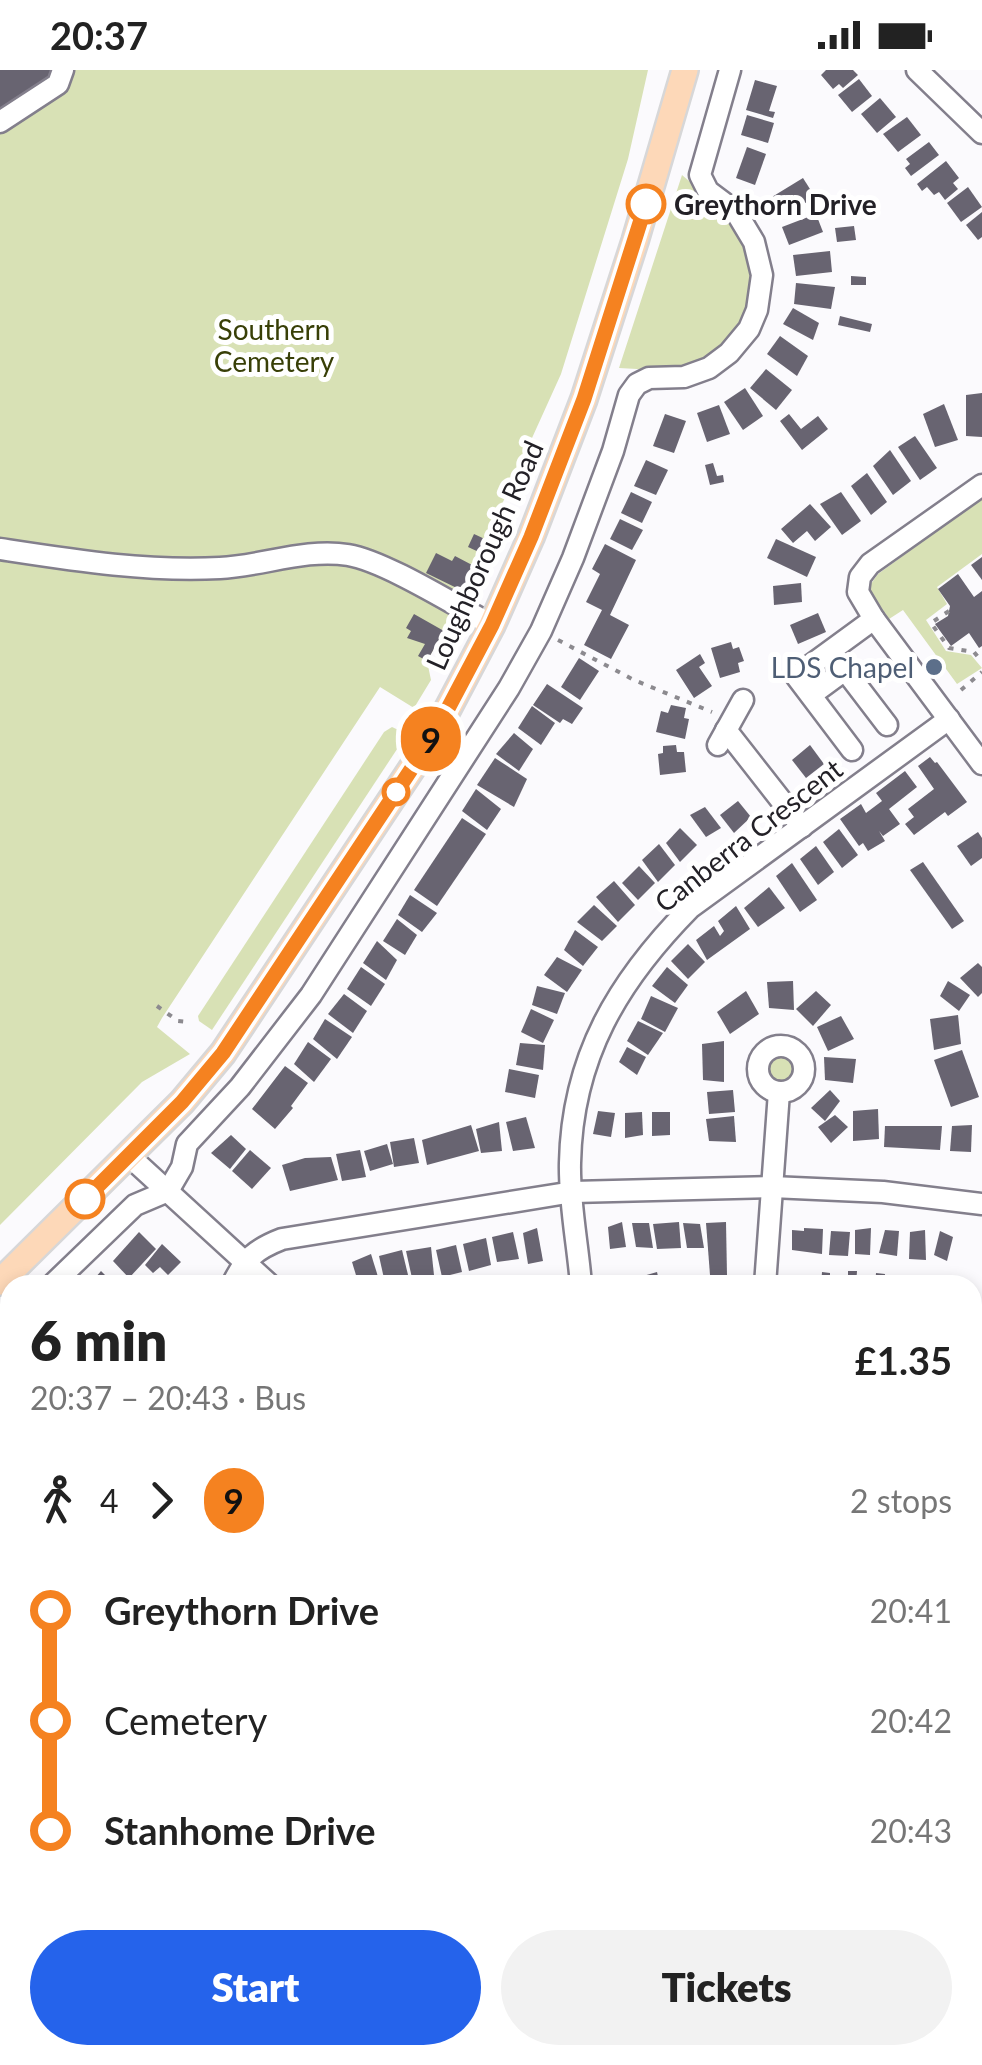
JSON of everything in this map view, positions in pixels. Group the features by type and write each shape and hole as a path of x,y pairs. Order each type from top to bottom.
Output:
{"main road":[{"name":"Loughborough Road","path":"7,1275 182,1102 223,1053 434,735 492,625 584,399 685,70"}],"street":[{"path":"0,122 58,84 63,70"},
{"path":"62,1275 135,1205 168,1191 182,1167 187,1144 240,1087 311,995 510,688 541,631 573,558 629,396 637,384 649,378 684,377 709,368 729,353 749,329 757,310 762,275 754,242 736,212 708,191 700,175 730,70"},
{"path":"917,70 982,134"},
{"path":"982,485 870,564 860,577 858,592 982,764"},
{"path":"0,549 128,566 202,568 351,555 492,625"},
{"path":"852,750 796,676 874,619"},
{"path":"811,695 845,670 886,725"},
{"path":"743,700 725,731 802,827"},
{"name":"Canberra Crescent","path":"580,1275 570,1165 583,1075 599,1027 623,986 655,944 690,908 949,719"},
{"path":"766,1275 779,1092"},
{"path":"129,1156 259,1275"},
{"path":"237,1275 244,1261 260,1248 282,1240 573,1192 772,1187 883,1192 982,1204"}],"path":[{"path":"949,610 931,623 949,648 974,652 982,662"},
{"path":"541,631 725,731"},
{"path":"961,690 982,672"},
{"path":"156,1006 178,1021 188,1022"}],"green space":[{"name":"Southern Cemetery","path":"0,70 648,70 628,159 561,374 469,577 474,579 427,661 431,680 414,708 380,687 162,1018 157,1027 190,1054 142,1082 0,1225"},
{"path":"682,175 719,207 737,229 751,270 747,311 739,330 709,358 671,369 619,368"},
{"path":"982,498 982,554 937,587 947,604 926,620 946,651 971,655 982,668 957,684 903,610 889,619 868,588 878,574"},
{"path":"392,727 407,734 212,1030 198,1016 384,732"},
{"path":"780,1055 790,1059 794,1069 790,1079 780,1083 770,1079 766,1069 770,1059"}],"building":[{"path":"0,70 54,70 57,75 0,109"},
{"path":"826,70 853,70 858,75 843,88 839,84 833,89 821,75"},
{"path":"859,79 872,96 852,112 838,95"},
{"path":"755,80 777,86 769,111 775,112 773,118 746,110"},
{"path":"880,98 896,117 877,133 861,114"},
{"path":"747,115 774,123 768,143 741,135"},
{"path":"907,117 921,135 898,152 883,134"},
{"path":"929,142 939,155 911,176 905,168 910,164 906,159"},
{"path":"747,147 766,154 755,185 736,178"},
{"path":"946,161 959,178 953,183 958,189 945,200 939,192 934,195 927,187 922,191 917,184"},
{"path":"803,178 815,197 779,219 767,200"},
{"path":"968,187 982,207 961,222 947,203"},
{"path":"982,212 982,237 978,240 966,225"},
{"path":"816,214 823,232 789,245 782,227"},
{"path":"854,226 856,240 837,242 835,228"},
{"path":"830,251 832,272 796,276 793,255"},
{"path":"851,276 866,277 866,285 851,285"},
{"path":"796,283 835,287 831,309 794,304"},
{"path":"793,308 819,323 813,340 783,324"},
{"path":"840,316 872,324 870,332 838,325"},
{"path":"780,336 808,356 797,376 767,354"},
{"path":"766,369 792,390 776,410 750,388"},
{"path":"745,388 763,416 743,430 724,402"},
{"path":"982,393 982,437 966,436 966,395"},
{"path":"944,404 958,440 935,447 923,414"},
{"path":"719,405 730,434 707,442 697,413"},
{"path":"665,414 686,421 674,453 653,446"},
{"path":"789,414 801,429 818,416 828,429 802,450 780,421"},
{"path":"915,436 937,468 920,480 898,447"},
{"path":"890,450 911,481 893,495 873,466"},
{"path":"646,460 668,470 656,495 634,486"},
{"path":"713,463 717,476 723,475 724,482 710,485 705,465"},
{"path":"867,473 887,502 871,515 851,486"},
{"path":"631,492 652,502 642,523 621,513"},
{"path":"841,492 861,521 842,535 820,504"},
{"path":"810,504 831,527 815,541 807,531 793,543 781,529"},
{"path":"620,519 643,530 632,550 610,539"},
{"path":"474,534 487,540 481,553 468,547"},
{"path":"776,539 816,557 807,577 767,558"},
{"path":"605,544 636,560 610,615 629,625 611,659 584,645 602,610 586,602 600,574 592,569"},
{"path":"436,553 452,561 455,556 474,566 468,578 474,579 467,593 426,573"},
{"path":"982,557 982,580 971,565"},
{"path":"958,574 974,597 982,591 979,648 969,633 951,646 935,624 948,616 950,606 938,589"},
{"path":"801,583 802,602 774,605 773,586"},
{"path":"818,613 826,632 798,644 790,625"},
{"path":"414,614 444,631 427,661 418,656 425,644 407,638 411,631 406,628"},
{"path":"731,642 733,649 739,647 744,661 738,663 740,672 720,678 711,648"},
{"path":"700,654 705,663 699,667 712,686 694,698 676,670"},
{"path":"579,658 599,671 580,700 561,687"},
{"path":"547,684 583,708 572,724 563,719 560,723 533,705"},
{"path":"671,705 686,708 684,718 689,719 685,739 656,732 661,711 668,713"},
{"path":"532,706 555,723 541,745 518,728"},
{"path":"514,733 533,749 519,771 496,754"},
{"path":"676,745 677,752 684,752 686,772 660,775 658,754 663,753 663,746"},
{"path":"810,745 824,764 806,778 792,760"},
{"path":"930,757 967,802 948,816 945,812 914,835 905,824 914,817 908,809 934,789 918,766"},
{"path":"495,758 527,779 514,807 477,785"},
{"path":"905,771 917,787 889,809 900,824 883,836 879,831 885,841 868,851 863,843 859,846 840,819 861,804 866,813 882,801 876,793"},
{"path":"476,789 501,809 487,830 462,811"},
{"path":"738,801 751,817 734,833 720,815"},
{"path":"705,807 721,828 706,837 690,815"},
{"path":"462,818 486,834 437,906 414,890"},
{"path":"680,828 697,845 680,862 666,843"},
{"path":"839,829 858,855 842,868 823,842"},
{"path":"978,832 982,838 982,858 971,866 957,846"},
{"path":"659,844 675,865 658,882 642,860"},
{"path":"816,846 834,872 818,885 800,859"},
{"path":"923,862 964,921 952,929 910,870"},
{"path":"792,863 817,900 800,912 776,876"},
{"path":"639,866 655,883 638,900 622,883"},
{"path":"614,881 635,905 618,922 596,897"},
{"path":"769,887 785,908 758,927 744,908"},
{"path":"410,895 437,913 422,932 398,915"},
{"path":"594,905 617,926 602,941 577,922"},
{"path":"736,906 750,929 707,960 696,940 714,926 720,936 724,931 718,921"},
{"path":"397,919 417,935 405,955 383,941"},
{"path":"575,930 598,947 583,966 564,950"},
{"path":"377,941 397,960 386,980 363,963"},
{"path":"688,944 705,962 688,979 671,961"},
{"path":"557,957 582,970 567,992 544,975"},
{"path":"978,963 982,967 982,993 978,997 960,978"},
{"path":"361,967 385,984 371,1006 347,989"},
{"path":"667,967 688,985 675,1003 652,986"},
{"path":"793,981 794,1010 769,1008 767,982"},
{"path":"948,981 970,995 959,1011 940,996"},
{"path":"537,986 565,993 557,1014 532,1005"},
{"path":"746,991 759,1014 730,1034 717,1012"},
{"path":"816,991 831,1005 813,1026 796,1009"},
{"path":"344,994 367,1011 353,1033 328,1014"},
{"path":"651,996 678,1008 665,1032 641,1019"},
{"path":"531,1009 554,1020 543,1043 521,1032"},
{"path":"958,1015 961,1044 934,1050 930,1019"},
{"path":"841,1016 854,1039 828,1051 817,1027"},
{"path":"325,1019 352,1037 337,1059 313,1039"},
{"path":"638,1021 663,1033 648,1055 627,1041"},
{"path":"724,1041 724,1082 703,1080 702,1044"},
{"path":"308,1042 331,1059 314,1082 294,1064"},
{"path":"520,1043 545,1045 543,1070 516,1065"},
{"path":"627,1047 646,1057 637,1075 619,1062"},
{"path":"962,1050 979,1097 951,1107 934,1060"},
{"path":"824,1057 856,1059 853,1083 825,1080"},
{"path":"285,1066 308,1083 275,1129 252,1109"},
{"path":"509,1069 539,1075 535,1098 505,1092"},
{"path":"733,1090 735,1112 709,1114 707,1092"},
{"path":"830,1090 840,1101 825,1121 811,1108"},
{"path":"878,1109 879,1139 853,1141 853,1111"},
{"path":"598,1111 615,1113 611,1137 593,1134"},
{"path":"642,1112 643,1135 625,1138 625,1113"},
{"path":"652,1112 670,1112 670,1135 652,1136"},
{"path":"835,1115 848,1127 831,1143 818,1127"},
{"path":"734,1116 736,1142 709,1141 706,1119"},
{"path":"526,1117 535,1148 513,1151 506,1122"},
{"path":"499,1122 502,1151 481,1153 476,1129"},
{"path":"471,1125 479,1151 427,1165 422,1140"},
{"path":"972,1125 971,1152 950,1151 952,1126"},
{"path":"885,1126 942,1126 940,1150 884,1147"},
{"path":"231,1135 246,1149 230,1169 211,1153"},
{"path":"414,1138 419,1163 394,1167 390,1142"},
{"path":"387,1144 393,1164 370,1171 364,1151"},
{"path":"250,1150 271,1168 252,1189 232,1171"},
{"path":"360,1150 366,1177 342,1181 336,1154"},
{"path":"331,1157 338,1180 290,1191 282,1165 305,1158"},
{"path":"622,1222 626,1247 610,1249 608,1227"},
{"path":"679,1222 681,1248 657,1249 653,1224"},
{"path":"726,1222 727,1275 710,1275 706,1223"},
{"path":"632,1223 649,1223 653,1248 636,1247"},
{"path":"683,1223 700,1224 704,1248 687,1248"},
{"path":"537,1228 543,1261 528,1264 523,1233"},
{"path":"871,1228 870,1255 855,1254 855,1230"},
{"path":"823,1229 822,1254 792,1250 792,1230"},
{"path":"885,1230 899,1231 897,1256 879,1253"},
{"path":"925,1230 926,1260 909,1259 910,1232"},
{"path":"831,1231 850,1232 848,1256 829,1255"},
{"path":"940,1231 953,1237 947,1261 934,1255"},
{"path":"139,1232 156,1249 132,1275 126,1275 113,1261"},
{"path":"513,1232 519,1259 497,1262 492,1237"},
{"path":"486,1238 491,1265 469,1271 463,1244"},
{"path":"162,1244 181,1262 168,1275 160,1267 153,1273 145,1265"},
{"path":"456,1245 462,1272 442,1275 436,1250"},
{"path":"431,1247 434,1275 411,1275 406,1251"},
{"path":"402,1250 408,1275 383,1275 379,1256"},
{"path":"371,1254 377,1275 356,1275 352,1262"}],"bus line":[{"name":"9","path":"85,1199 182,1102 223,1053 434,735 492,625 531,537 584,399 646,204"}],"place":[{"name":"Greythorn Drive","path":"646,204"},
{"name":"LDS Chapel","path":"934,667"}]}
